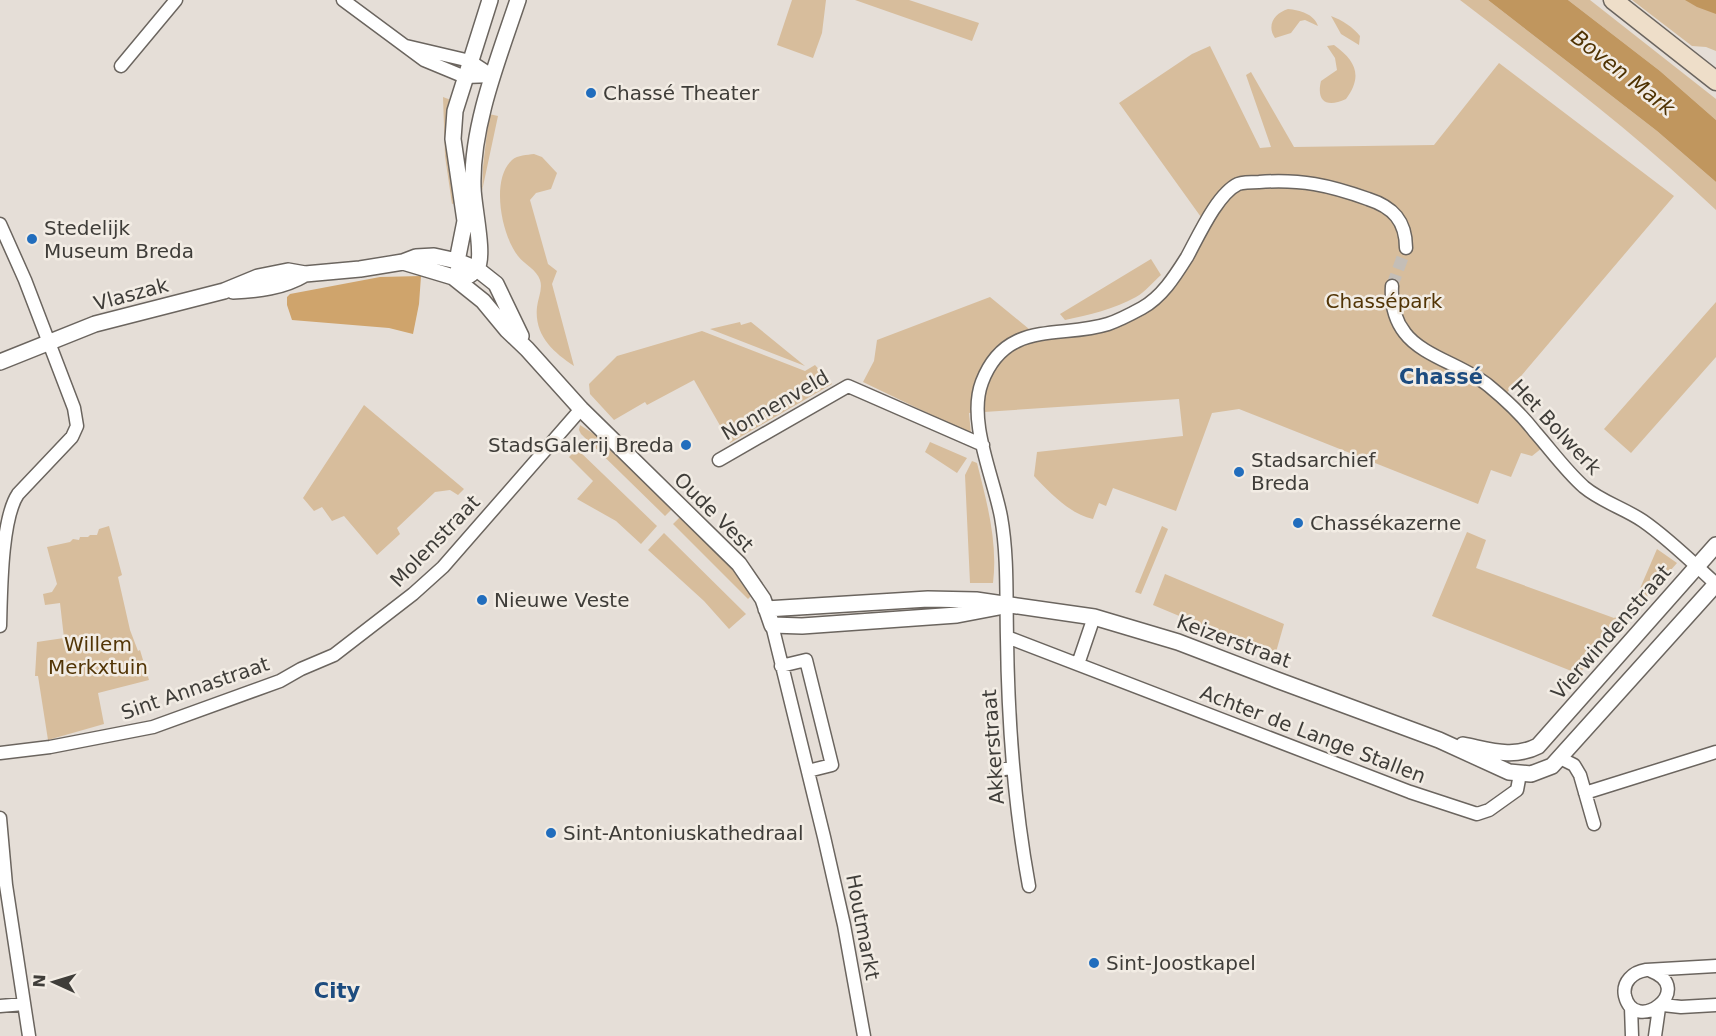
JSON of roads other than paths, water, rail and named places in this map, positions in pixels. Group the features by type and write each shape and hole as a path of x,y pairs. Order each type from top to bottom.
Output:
{"main road":[{"path":"1613,0 1716,81"}],"street":[{"path":"121,66 176,0"},
{"path":"343,0 405,45 416,57 465,76 493,76"},
{"path":"461,283 457,261 465,221 453,139 455,111 490,0"},
{"path":"461,283 477,269 480,249 473,194 474,156 493,76 518,0"},
{"path":"405,45 470,61 493,76"},
{"path":"1008,606 1001,518 979,425 979,390 992,364 1002,352 1018,341 1038,333 1107,324 1146,306 1175,276 1218,204 1238,184 1275,181 1310,182 1330,186 1383,204 1402,224 1406,248"},
{"path":"0,224 49,342 74,408 77,426 72,437 18,494 13,503 6,532 0,626"},
{"name":"Vlaszak","path":"0,362 95,324 224,291 254,290 291,282 305,274 434,256 457,261 477,269"},
{"name":"Vlaszak","path":"403,262 445,274 461,283 483,301 507,330 527,349"},
{"path":"477,269 496,284 527,349"},
{"name":"Het Bolwerk","path":"1392,285 1391,298 1394,312 1404,332 1414,343 1465,370 1491,388 1526,421 1568,472 1585,488 1643,521 1716,584"},
{"name":"Oude Vest","path":"527,349 581,410 739,564 757,590 772,625 822,826"},
{"name":"Nonnenveld","path":"719,460 848,386 983,445"},
{"name":"Molenstraat","path":"295,672 334,655 405,600 442,567 581,410"},
{"name":"Vierwindenstraat","path":"1532,749 1716,545"},
{"path":"1594,824 1580,775 1574,765 1560,758 1532,749 1526,774 1545,770 1560,758 1716,584"},
{"name":"Keizerstraat","path":"766,609 928,599 976,600 1094,617 1178,642 1440,740 1502,770 1526,774"},
{"name":"Keizerstraat","path":"772,625 802,626 957,615 1008,606"},
{"name":"Akkerstraat","path":"1008,606 1012,768 1019,830 1029,886"},
{"path":"1078,664 1094,617"},
{"name":"Achter de Lange Stallen","path":"1007,637 1410,792 1477,814 1489,810 1517,790 1526,774"},
{"path":"782,666 806,660 827,741 832,765 808,771"},
{"name":"Sint Annastraat","path":"0,753 60,746 153,727 280,681 295,672"},
{"name":"Keizerstraat","path":"1440,740 1507,754 1532,749"},
{"path":"1585,793 1716,752"},
{"path":"996,770 1012,768"},
{"path":"0,818 6,885 29,1036"},
{"name":"Houtmarkt","path":"822,826 844,925 864,1036"},
{"path":"1632,1036 1631,1007 1625,997 1625,986 1628,980 1638,972 1716,966"},
{"path":"1651,971 1658,974 1666,985 1666,998 1661,1006 1655,1036"},
{"path":"0,1006 24,1004"},
{"path":"1631,1007 1642,1013 1648,1013 1661,1006 1716,1005"}],"water":[{"name":"Boven Mark","path":"1488,0 1568,0 1660,71 1716,120 1716,182 1657,131"},
{"path":"1685,0 1716,0 1716,14 1697,7"}],"tunnel":[{"path":"1392,286 1406,248"}],"place":[{"name":"Chassé Theater","path":"591,93"},
{"name":"Stedelijk Museum Breda","path":"32,239"},
{"name":"StadsGalerij Breda","path":"686,445"},
{"name":"Stadsarchief Breda","path":"1239,472"},
{"name":"Chassékazerne","path":"1298,523"},
{"name":"Nieuwe Veste","path":"482,600"},
{"name":"Sint-Antoniuskathedraal","path":"551,833"},
{"name":"Sint-Joostkapel","path":"1094,963"}],"district":[{"name":"Chassé","path":"1441,377"},
{"name":"City","path":"337,991"}],"park label":[{"name":"Chassépark","path":"1384,301"},
{"name":"Willem Merkxtuin","path":"98,656"}]}
